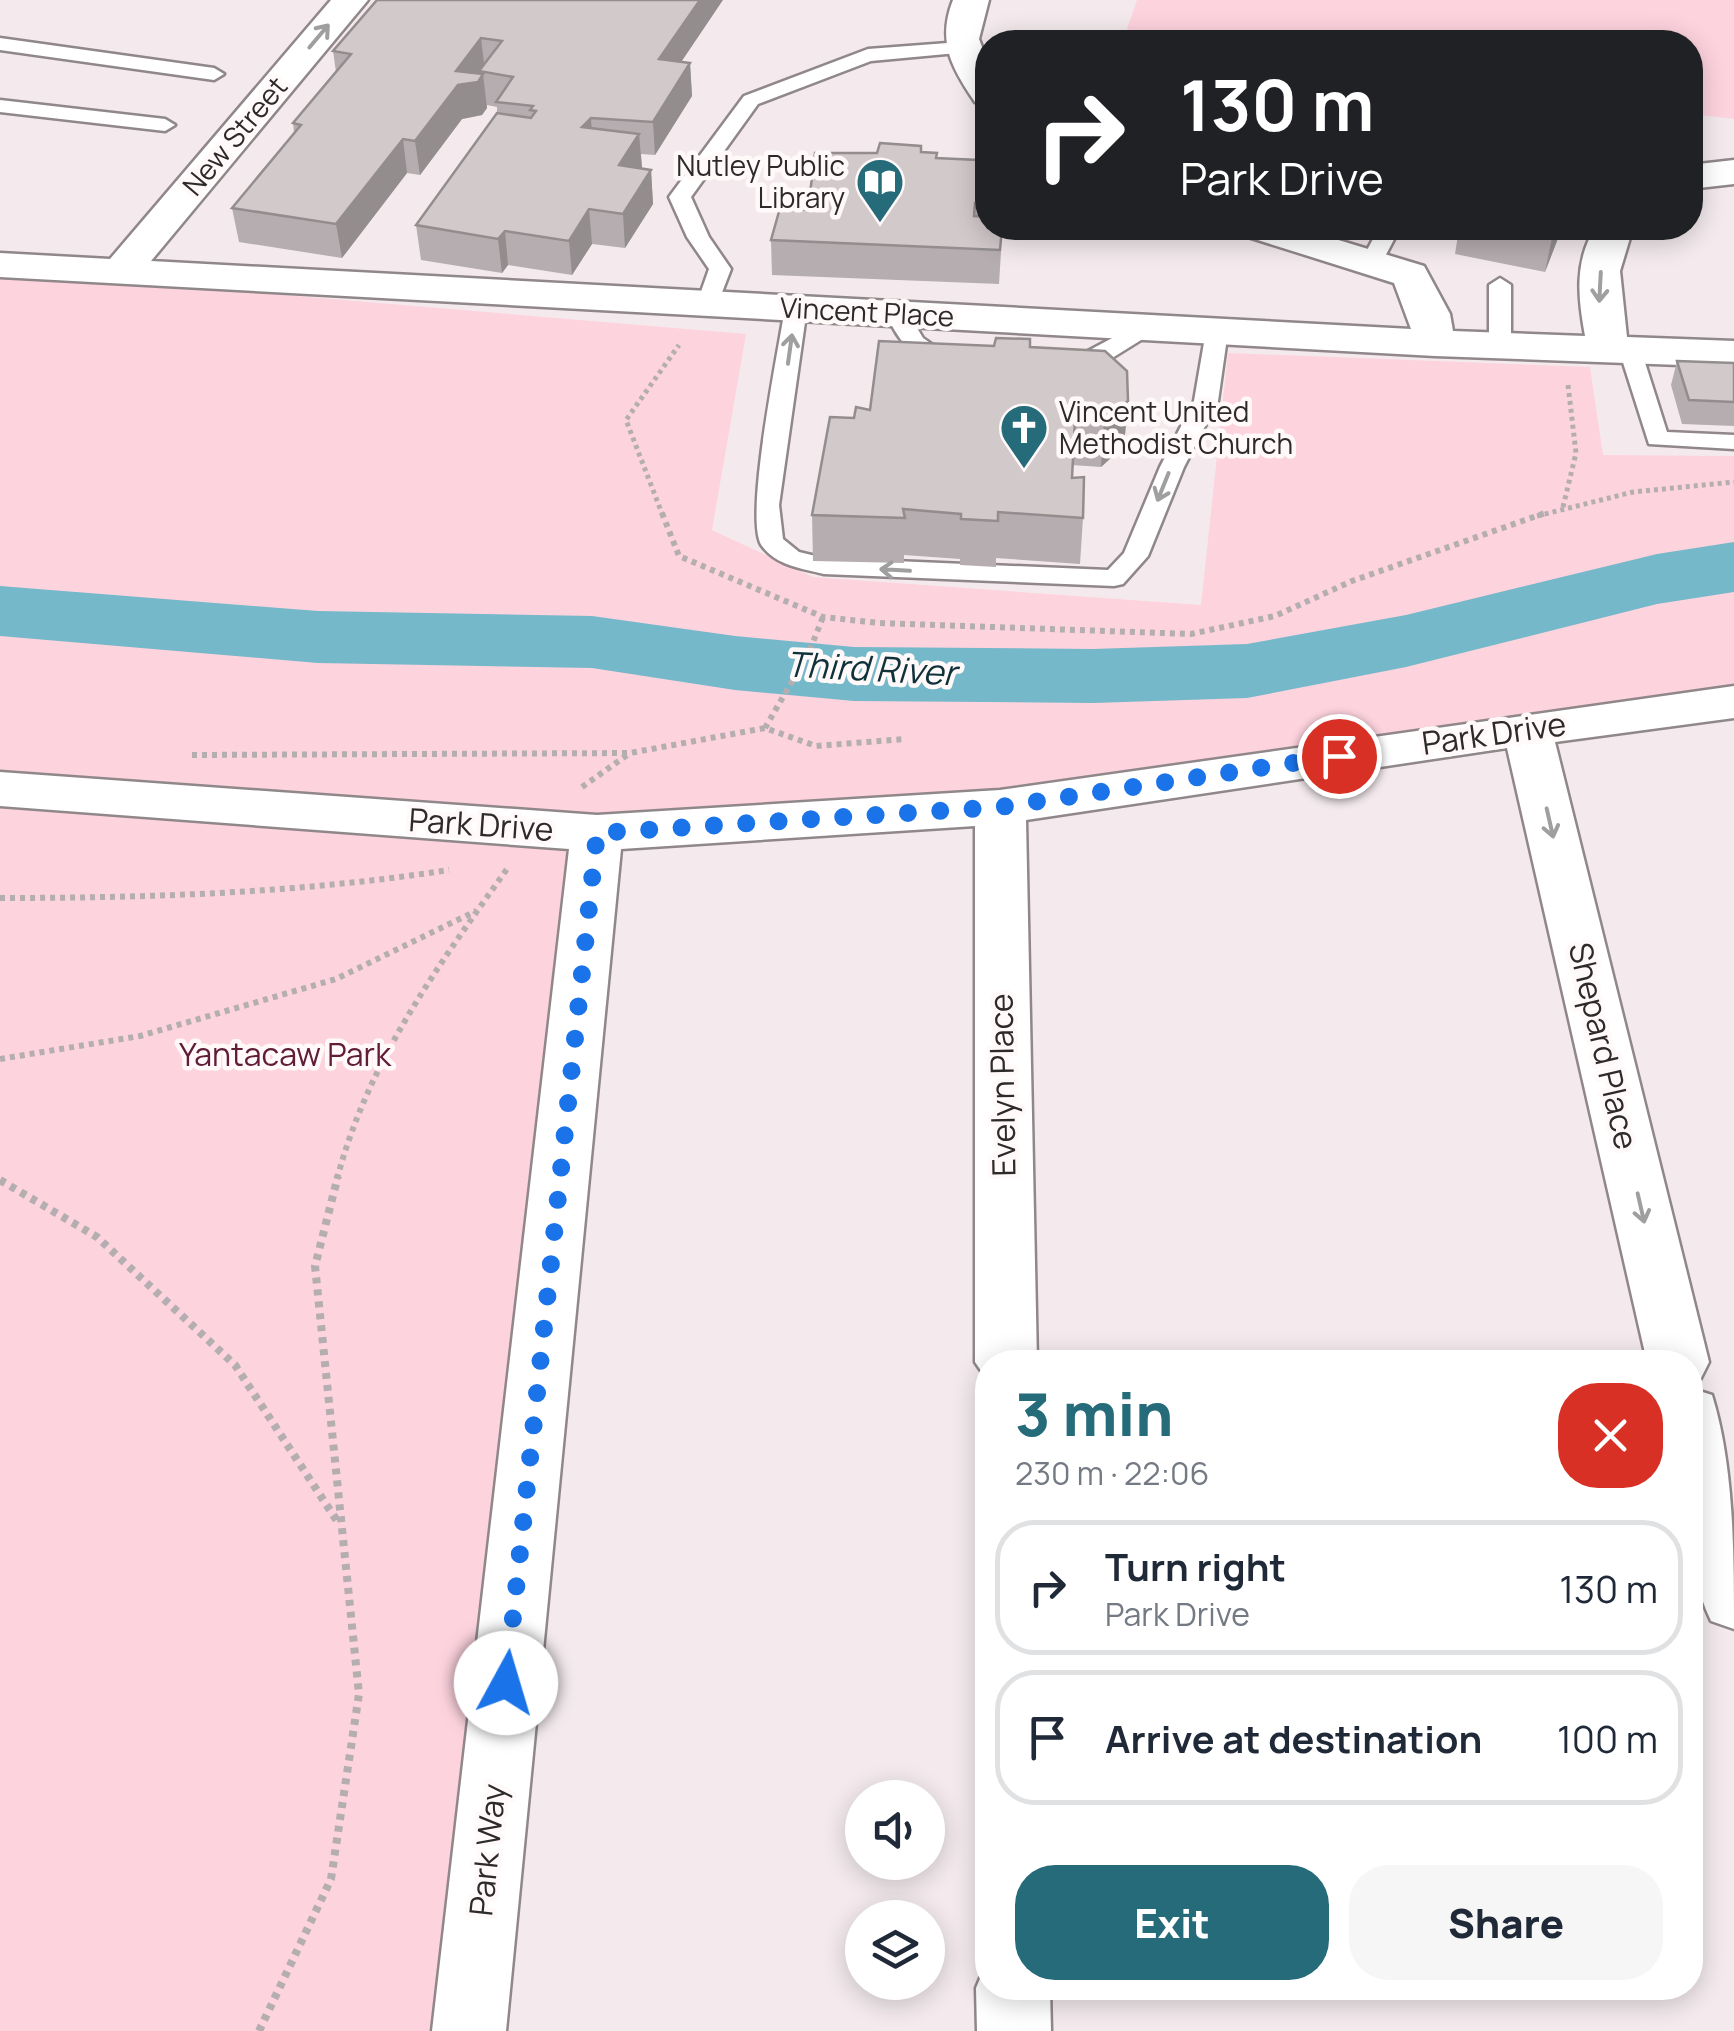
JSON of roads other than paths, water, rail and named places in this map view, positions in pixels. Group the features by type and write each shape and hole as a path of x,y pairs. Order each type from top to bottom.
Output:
{"street":[{"name":"New Street","path":"121,272 350,0"},
{"path":"971,0 958,27 961,48 975,72"},
{"path":"1703,176 1734,172"},
{"path":"1344,240 1380,245 1410,276 1429,314 1436,342"},
{"path":"1607,240 1597,295 1619,350"},
{"name":"Vincent Place","path":"0,265 1500,346 1734,354"},
{"name":"Park Drive","path":"0,790 597,833 1000,807 1527,728 1734,702"},
{"name":"Shepard Place","path":"1527,728 1675,1350"},
{"name":"Evelyn Place","path":"1000,807 1006,1350"},
{"name":"Park Way","path":"469,2031 597,833"},
{"path":"1703,1469 1734,1600"},
{"path":"1013,2000 1014,2031"}],"lane":[{"path":"0,44 214,74"},
{"path":"708,303 720,269 698,237 680,198 751,100 868,54 961,48"},
{"path":"0,106 165,125"},
{"path":"1500,285 1500,346"},
{"path":"796,308 766,505 771,542 790,558 824,566 1114,578 1135,556 1172,467 1206,401 1217,331"},
{"path":"898,314 905,336 918,349 964,366"},
{"path":"1042,370 1088,363 1146,327"},
{"path":"1619,350 1656,439 1734,442"}],"waterway":[{"name":"Third River","path":"0,611 318,637 592,642 735,663 854,674 1093,676 1247,671 1406,641 1657,579 1734,567"}],"place":[{"name":"Nutley Public Library","path":"880,224"},
{"name":"Vincent United Methodist Church","path":"1024,470"}],"park label":[{"name":"Yantacaw Park","path":"285,1055"}]}
